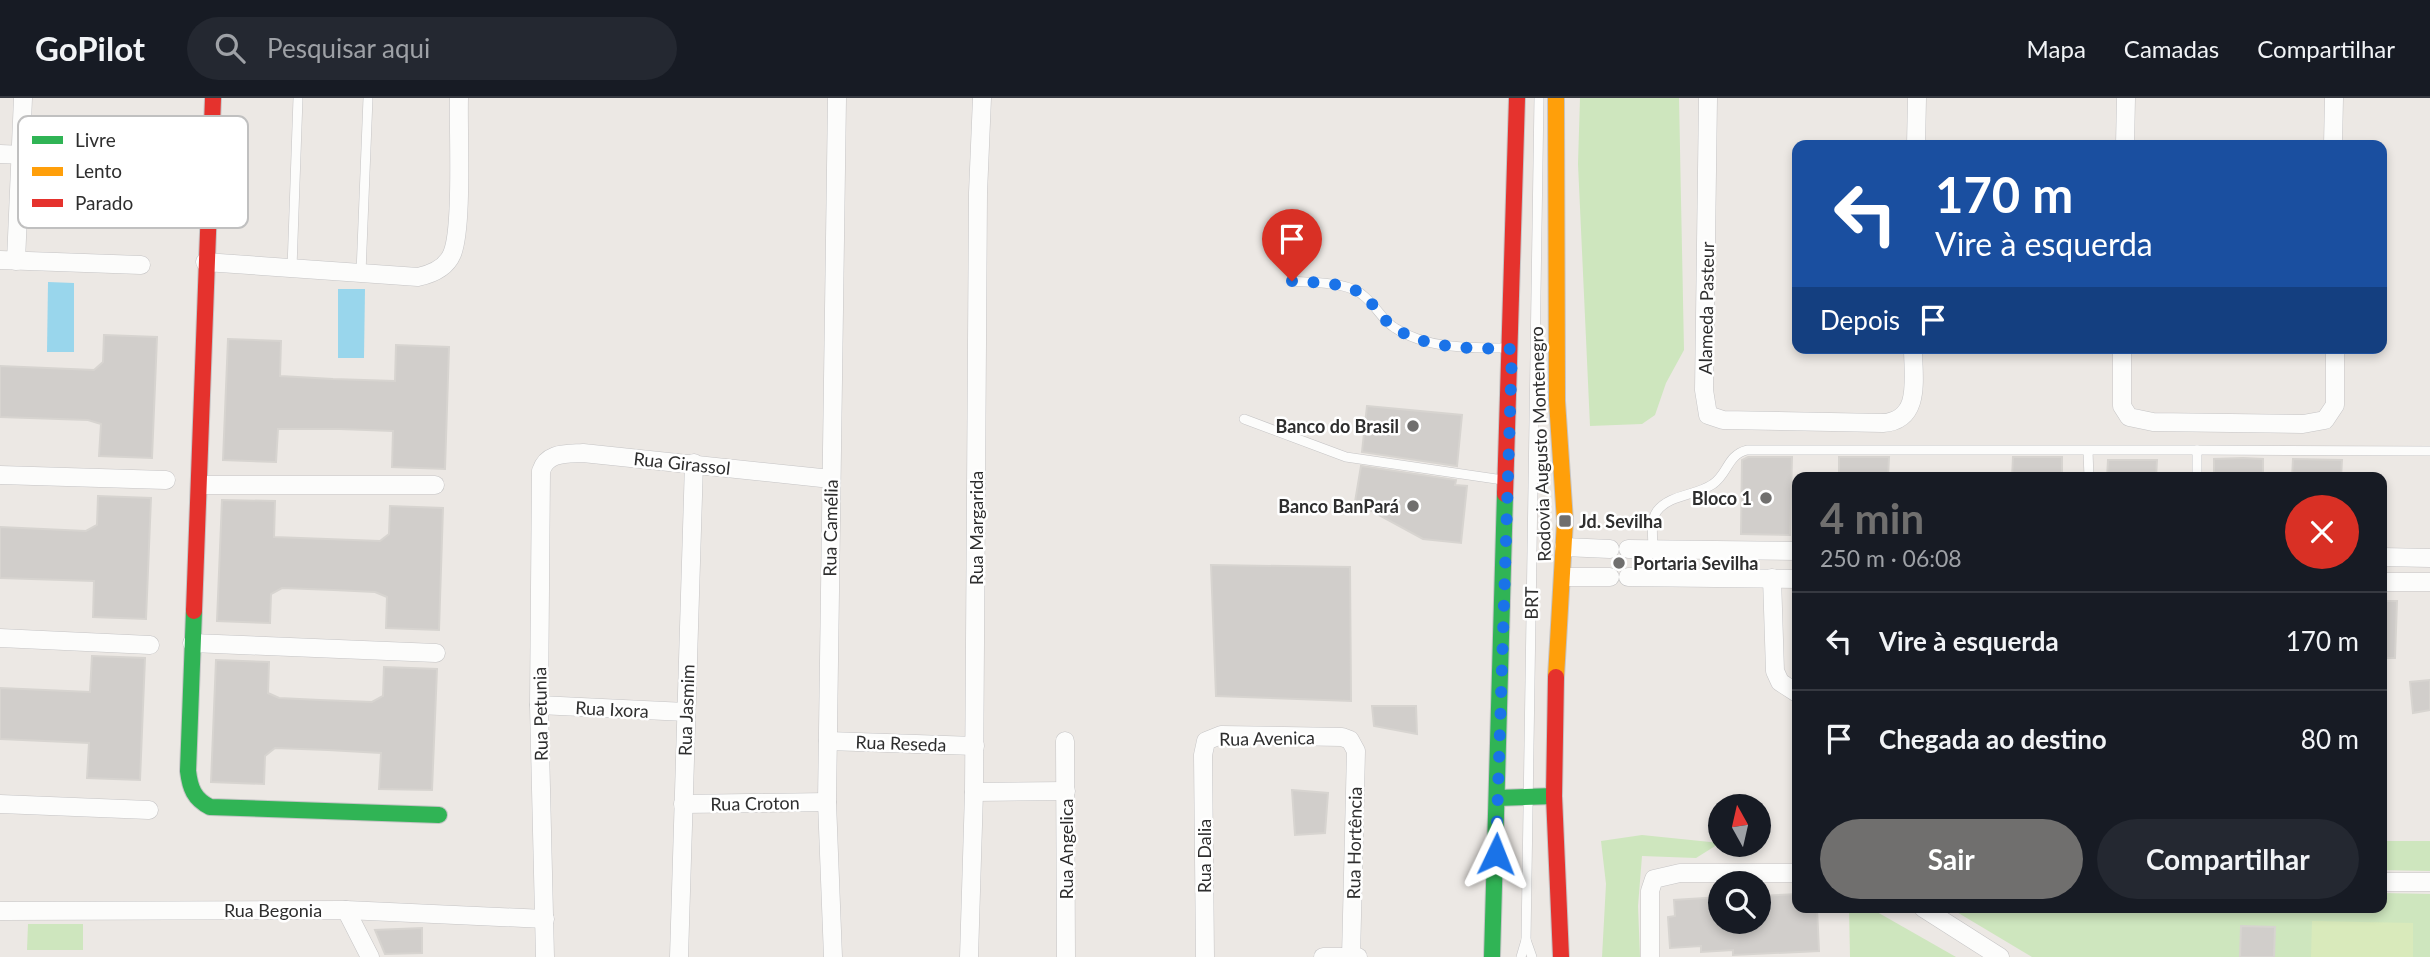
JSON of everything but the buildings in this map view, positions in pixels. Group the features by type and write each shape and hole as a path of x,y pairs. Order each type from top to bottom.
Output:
{"main road":[{"path":"212,116 213,98"},
{"name":"Rodovia Augusto Montenegro","path":"1492,957 1512,349 1517,98"},
{"name":"Rodovia Augusto Montenegro","path":"1556,98 1554,302 1564,547 1556,656 1554,796 1560,957"},
{"path":"207,228 200,485 188,771 190,787 201,803 230,809 439,816"},
{"path":"1497,798 1554,796"}],"street":[{"path":"23,98 23,116"},
{"path":"205,262 418,278 440,269 451,256 456,232 458,98"},
{"name":"Rua Camélia","path":"833,957 827,802 838,98"},
{"name":"Rua Margarida","path":"969,957 975,746 978,207 982,98"},
{"name":"Alameda Pasteur","path":"1708,98 1706,411 1712,418 1723,420 1883,423 1901,420 1907,414 1913,393 1913,354"},
{"path":"1916,140 1917,98"},
{"path":"2125,140 2126,98"},
{"path":"2333,140 2334,98"},
{"path":"0,154 18,155"},
{"path":"18,185 8,261 141,265"},
{"path":"2122,354 2121,395 2124,414 2139,421 2303,424 2325,420 2335,405 2335,354"},
{"name":"Rua Girassol","path":"541,471 547,460 566,453 694,463 831,479"},
{"name":"Rua Jasmim","path":"679,957 694,463"},
{"name":"Rua Petunia","path":"541,471 539,705 545,957"},
{"path":"0,475 166,480"},
{"path":"200,485 435,485"},
{"path":"1564,547 1792,551"},
{"path":"1648,578 1655,570 1653,549"},
{"path":"2387,557 2430,558"},
{"path":"1563,578 1792,579"},
{"path":"1772,578 1775,671 1780,682 1792,690"},
{"path":"2387,582 2430,582"},
{"path":"0,638 150,645"},
{"path":"192,643 436,653"},
{"name":"Rua Ixora","path":"539,705 686,712"},
{"name":"Rua Avenica","path":"1203,755 1206,741 1221,735 1342,737"},
{"name":"Rua Hortência","path":"1342,737 1350,740 1356,751 1352,957"},
{"name":"Rua Reseda","path":"828,741 975,746"},
{"name":"Rua Angelica","path":"1065,741 1066,957"},
{"name":"Rua Dalia","path":"1203,755 1205,957"},
{"path":"974,792 1066,791"},
{"name":"Rua Croton","path":"683,804 827,802"},
{"path":"0,804 149,810"},
{"path":"1650,957 1650,891 1654,878 1660,875 1735,871 1792,873"},
{"path":"2387,882 2430,882"},
{"path":"346,910 370,957"},
{"name":"Rua Begonia","path":"0,911 346,910 545,919"},
{"path":"1931,913 2000,957"},
{"path":"1323,957 1359,957"}],"lane":[{"path":"292,268 298,98"},
{"path":"361,273 368,98"},
{"name":"BRT","path":"1521,957 1526,940 1539,98"},
{"path":"1292,281 1346,287 1363,294 1394,328 1417,339 1461,348 1512,349"},
{"path":"1244,419 1346,457 1507,481"},
{"path":"1653,549 1653,520 1660,508 1709,487 1724,473 1730,459 1747,450 2430,451"},
{"path":"2197,450 2197,472"},
{"path":"2088,451 2089,472"},
{"name":"BRT","path":"1526,940 1532,957"}],"green space":[{"path":"1580,98 1679,98 1684,350 1666,383 1655,415 1642,424 1590,426 1578,164"},
{"path":"1642,835 1708,842 1708,850 1696,858 1642,856 1638,906 1640,957 1602,957 1606,884 1601,841"},
{"path":"2387,841 2430,841 2430,871 2387,870"},
{"path":"2387,893 2430,894 2430,957 2032,957 1958,913 2387,913"},
{"path":"1849,913 1879,913 1956,957 1850,957"},
{"path":"2312,921 2413,923 2413,957 2311,957"},
{"path":"28,924 83,924 83,950 27,950"}],"water":[{"path":"48,282 74,283 74,352 47,352"},
{"path":"338,289 365,289 364,358 338,358"}],"traffic: fast":[{"path":"1492,957 1505,494"},
{"path":"194,611 188,771 192,788 200,800 210,807 439,815"},
{"path":"1497,798 1554,796"}],"traffic: slow":[{"path":"1556,98 1557,401 1565,521 1556,677"}],"traffic: jam":[{"path":"212,116 213,98"},
{"path":"1505,494 1517,98"},
{"path":"194,611 208,228"},
{"path":"1556,677 1554,796 1561,957"}],"place":[{"name":"Banco do Brasil","path":"1413,426"},
{"name":"Bloco 1","path":"1766,498"},
{"name":"Banco BanPará","path":"1413,506"},
{"name":"Jd. Sevilha","path":"1565,521"},
{"name":"Portaria Sevilha","path":"1619,563"}],"route":[{"path":"1292,281 1346,287 1363,294 1394,328 1417,339 1461,348 1512,349 1504,519 1496,854"}]}
